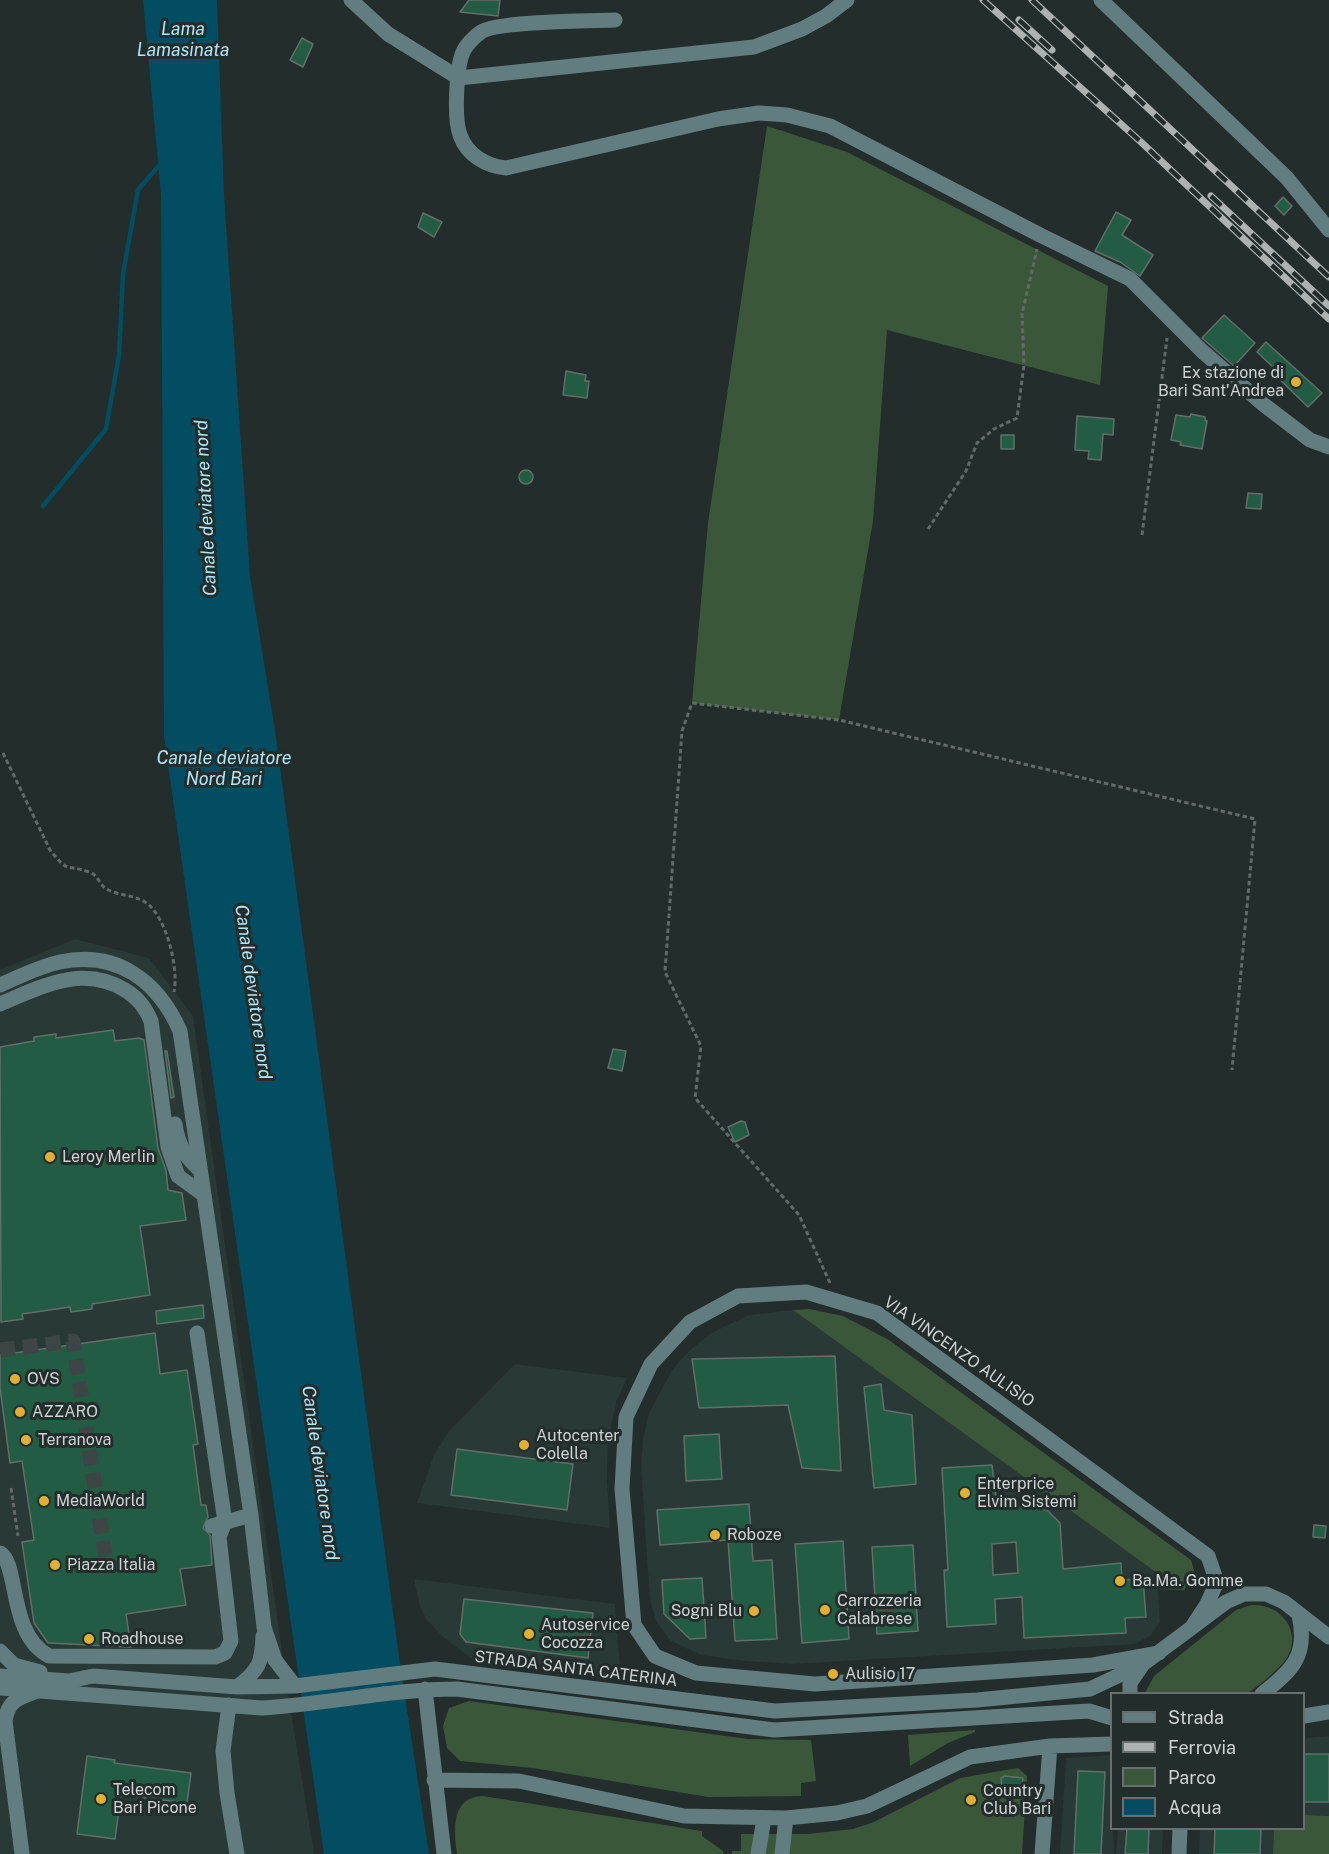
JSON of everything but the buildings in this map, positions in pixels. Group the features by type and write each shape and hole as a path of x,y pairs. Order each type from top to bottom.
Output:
{"street":[{"path":"355,4 403,44 459,78 754,47 802,29 826,16 847,0"},
{"path":"1101,0 1287,178 1329,230"},
{"path":"615,20 484,30 463,53 457,114 459,134 478,159 491,166 506,168 718,119 759,113 787,116 830,126 1040,236 1130,279 1263,404 1310,440 1329,447"},
{"path":"0,985 58,962 94,960 132,972 154,989 166,1003 180,1031 251,1515 264,1627 275,1660 295,1686"},
{"path":"0,1004 51,983 73,977 103,980 120,987 138,999 146,1008 151,1022 168,1147 178,1176 204,1196"},
{"path":"171,1098 177,1142 188,1160 200,1170"},
{"name":"VIA VINCENZO AULISIO","path":"1158,1653 1093,1665 815,1684 696,1673 656,1656 634,1626 622,1489 626,1417 651,1364 690,1322 738,1296 807,1292 877,1313 1209,1556 1217,1582 1207,1604 1192,1627"},
{"path":"0,1553 8,1562 13,1592 26,1631 39,1650 49,1656 215,1657 225,1653 231,1641 196,1333"},
{"path":"218,1524 251,1515"},
{"name":"STRADA SANTA CATERINA","path":"0,1676 69,1681 93,1676 237,1687 295,1686 435,1669 775,1711 1055,1694 1090,1689 1143,1664 1226,1602 1244,1594 1266,1594 1284,1602 1329,1637"},
{"path":"1264,1692 1291,1668 1301,1653 1303,1633 1299,1615"},
{"path":"237,1687 256,1671 260,1663 264,1627"},
{"path":"0,1650 14,1665 45,1673 93,1676"},
{"name":"STRADA SANTA CATERINA","path":"1130,1692 1130,1683 1143,1664"},
{"path":"0,1688 262,1708 297,1706 419,1690 457,1689 774,1730 1089,1711 1110,1717"},
{"path":"22,1854 5,1721 11,1703 18,1698 44,1690"},
{"path":"419,1690 444,1854"},
{"path":"229,1705 223,1751 226,1793 237,1854"},
{"path":"1305,1717 1329,1712"},
{"path":"1305,1717 1329,1721"},
{"path":"434,1780 519,1781 684,1816 786,1818 837,1813 867,1806 970,1757 1050,1746 1110,1744"},
{"path":"1042,1854 1050,1746"},
{"path":"782,1854 786,1818"},
{"path":"758,1854 764,1819"},
{"path":"1179,1854 1180,1830"}],"path":[{"path":"928,529 966,471 977,443 994,429 1017,418 1024,365 1022,314 1040,236"},
{"path":"1142,535 1169,318"},
{"path":"838,1301 799,1215 695,1098 701,1046 665,972 682,731 692,703 839,720 1256,819 1232,1070"},
{"path":"3,753 50,850 61,864 68,869 89,872 105,888 145,902 154,911 171,946 177,979 174,992 166,1003"},
{"path":"11,1488 18,1536"}],"shaded area":[{"path":"75,939 149,958 193,1016 286,1680 314,1854 0,1854 0,970"},
{"path":"793,1310 1157,1573 1160,1622 1151,1635 1135,1644 792,1664 701,1655 671,1641 657,1623 650,1601 641,1467 643,1439 649,1413 672,1370 689,1351 711,1333 749,1315"},
{"name":"Autocenter Colella","path":"515,1364 627,1378 617,1400 608,1438 607,1479 610,1528 417,1503 434,1455 449,1431"},
{"name":"Autoservice Cocozza","path":"414,1579 615,1604 621,1681 475,1661 444,1638 427,1620 420,1607"},
{"path":"1329,1736 1329,1816 1305,1815 1305,1738"},
{"path":"1110,1755 1110,1830 1113,1830 1114,1854 1060,1854 1066,1758"},
{"path":"1118,1830 1163,1830 1162,1854 1116,1854"},
{"path":"1200,1830 1274,1830 1273,1854 1199,1854"}],"green space":[{"path":"767,126 847,152 1108,286 1100,385 887,330 873,521 839,720 692,703 708,523"},
{"path":"809,1309 843,1316 889,1340 1191,1560 1195,1574 1184,1590 1158,1589 1157,1573 793,1310"},
{"path":"1251,1605 1271,1608 1279,1613 1290,1627 1292,1646 1288,1656 1276,1671 1249,1692 1146,1692 1154,1676 1236,1610"},
{"path":"469,1701 748,1739 811,1740 816,1781 801,1783 801,1796 708,1797 533,1768 460,1761 447,1748 443,1726 449,1708"},
{"path":"975,1730 975,1732 948,1743 910,1766 908,1735"},
{"name":"Country Club Bari","path":"1018,1768 1027,1776 1022,1854 732,1854 732,1851 741,1851 741,1834 808,1834 853,1829 874,1822 960,1778"},
{"path":"483,1796 702,1831 702,1836 723,1851 723,1854 457,1854 455,1826 459,1809 472,1798"},
{"path":"1305,1815 1329,1816 1329,1854 1273,1854 1274,1830 1305,1830"}],"water":[{"name":"Canale deviatore Nord Bari","path":"143,0 217,0 224,194 250,576 276,737 399,1657 429,1854 324,1854 164,737 161,195"}],"waterway":[{"name":"Lama Lamasinata","path":"43,506 106,429 119,355 123,274 138,190 162,162"}],"tunnel":[{"path":"0,1350 73,1341 107,1568"}],"railway":[{"path":"983,0 1141,142 1329,319"},
{"path":"1032,0 1329,277"},
{"path":"1019,20 1052,50"},
{"path":"1211,196 1329,306"}],"place":[{"name":"Ex stazione di Bari Sant'Andrea","path":"1296,382"},
{"name":"Leroy Merlin","path":"50,1157"},
{"name":"OVS","path":"15,1379"},
{"name":"AZZARO","path":"20,1412"},
{"name":"Terranova","path":"26,1440"},
{"name":"Autocenter Colella","path":"524,1445"},
{"name":"Enterprice Elvim Sistemi","path":"965,1493"},
{"name":"MediaWorld","path":"44,1501"},
{"name":"Roboze","path":"715,1535"},
{"name":"Piazza Italia","path":"55,1565"},
{"name":"Ba.Ma. Gomme","path":"1120,1581"},
{"name":"Carrozzeria Calabrese","path":"825,1610"},
{"name":"Sogni Blu","path":"754,1611"},
{"name":"Autoservice Cocozza","path":"529,1634"},
{"name":"Roadhouse","path":"89,1639"},
{"name":"Aulisio 17","path":"833,1674"},
{"name":"Telecom Bari Picone","path":"101,1799"},
{"name":"Country Club Bari","path":"971,1800"}],"water label":[{"name":"Canale deviatore nord","path":"206,508"},
{"name":"Canale deviatore nord","path":"253,992"},
{"name":"Canale deviatore nord","path":"320,1473"}]}
